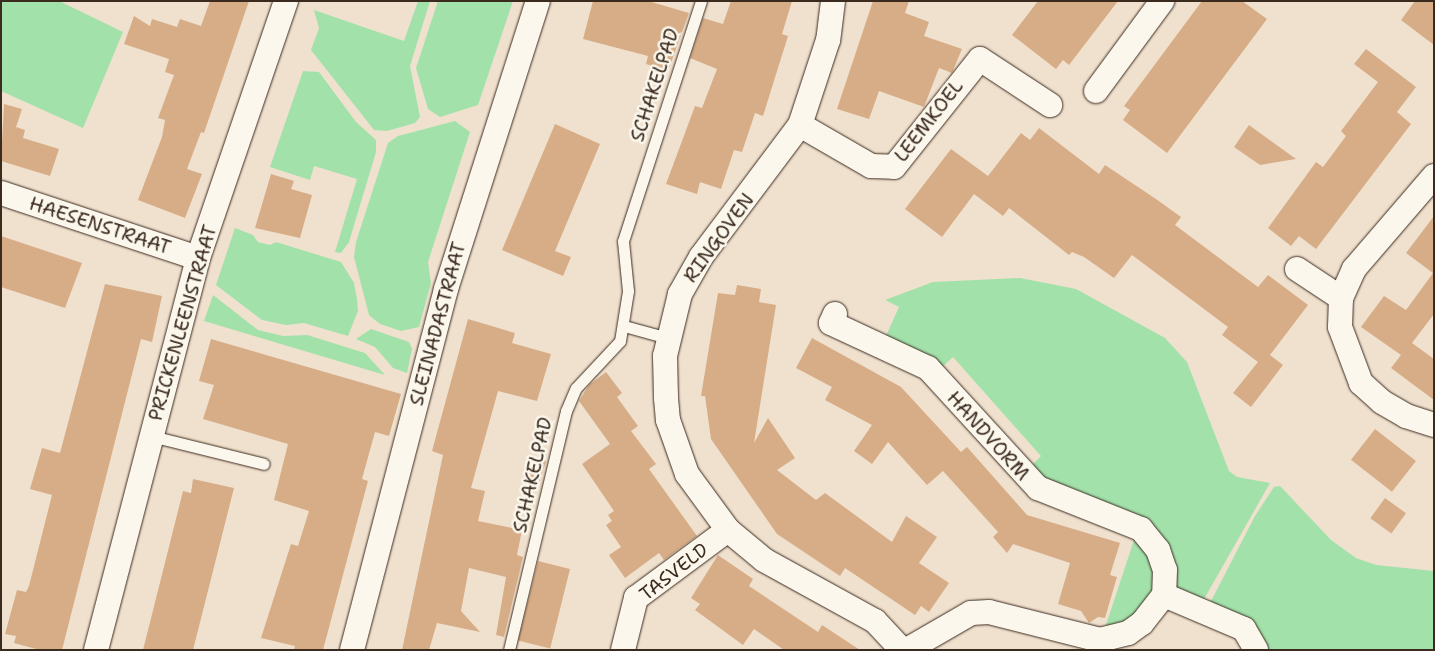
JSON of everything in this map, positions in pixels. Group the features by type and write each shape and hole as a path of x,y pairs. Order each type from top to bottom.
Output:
{"street":[{"name":"PRICKENLEENSTRAAT","path":"96,650 198,258 286,1"},
{"name":"SLEINADASTRAAT","path":"352,650 446,288 538,1"},
{"name":"RINGOVEN","path":"833,1 828,40 800,125 690,274 668,338 665,381 668,420 687,474 728,530 764,560 875,621 902,650"},
{"path":"1096,91 1162,1"},
{"name":"LEEMKOEL","path":"800,125 871,166 894,167 980,59 1050,105"},
{"path":"1434,176 1367,250 1340,298 1344,343 1361,383 1382,402 1406,416 1434,424"},
{"name":"HAESENSTRAAT","path":"1,193 198,258"},
{"path":"1297,269 1340,298"},
{"name":"HANDVORM","path":"835,314 831,323 928,368 1038,488 1141,529 1158,550 1165,570 1164,595"},
{"name":"TASVELD","path":"623,650 636,598 728,530"},
{"path":"907,650 971,612 989,612 1114,644 1142,623 1164,595 1244,629 1256,650"}],"lane":[{"name":"SCHAKELPAD","path":"509,650 566,411 576,388 615,349 624,326 628,291 623,241 700,1"},
{"path":"624,326 668,338"},
{"path":"152,436 264,464"}],"green space":[{"path":"1,1 59,1 123,32 83,128 1,91"},
{"path":"418,1 430,1 410,66 420,117 415,123 387,131 374,130 311,50 319,28 314,10 404,41"},
{"path":"438,1 513,1 478,105 440,117 428,109 416,68"},
{"path":"303,71 319,72 356,122 376,140 376,152 349,242 341,253 335,252 357,179 314,166 310,180 270,167"},
{"path":"455,121 470,132 428,262 431,283 419,327 401,331 380,324 369,315 354,257 356,242 388,143 398,136"},
{"path":"235,228 253,235 258,242 270,245 276,242 341,262 354,283 357,299 358,311 348,336 304,323 286,325 262,320 216,285"},
{"path":"1020,278 1076,289 1165,338 1187,362 1229,471 1237,477 1270,483 1203,601 1177,590 1165,548 1040,482 1028,469 1041,456 953,357 940,369 885,338 899,307 885,300 933,282"},
{"path":"213,295 258,330 283,336 307,335 365,353 385,375 204,321"},
{"path":"371,329 409,342 412,349 407,373 393,368 375,347 356,339"},
{"path":"1280,486 1331,540 1356,558 1376,565 1434,571 1434,650 1265,650 1209,605 1255,516 1274,487"},
{"path":"1135,537 1143,544 1155,573 1153,589 1130,620 1105,628"}],"building":[{"path":"210,1 249,1 204,133 201,132 187,169 202,174 185,218 138,200 162,137 165,120 158,118 174,75 165,72 169,59 124,44 134,16 150,26 152,19 177,27 180,19 201,26"},
{"path":"593,1 648,1 689,13 668,71 646,64 648,56 583,39"},
{"path":"731,1 792,1 782,34 788,36 763,116 755,113 742,152 734,150 721,189 700,182 697,194 666,184 695,106 702,108 717,69 690,58 703,18 723,24"},
{"path":"873,1 909,1 905,13 929,22 924,36 962,49 952,73 939,68 924,107 879,91 869,119 837,109"},
{"path":"1038,1 1118,1 1069,65 1063,60 1056,69 1012,35"},
{"path":"1202,1 1242,1 1267,19 1167,153 1123,120 1130,110 1124,106"},
{"path":"1415,1 1434,1 1434,45 1401,20"},
{"path":"1366,49 1416,87 1397,112 1411,124 1316,249 1299,236 1291,246 1268,228 1316,162 1323,167 1346,136 1341,131 1378,82 1354,64"},
{"path":"4,104 22,109 16,127 25,130 23,138 59,149 50,176 1,161"},
{"path":"555,124 600,144 555,251 571,257 563,276 502,250"},
{"path":"1249,125 1296,159 1260,165 1234,147"},
{"path":"1039,128 1099,174 1105,165 1181,217 1175,225 1258,287 1268,275 1308,305 1270,355 1283,365 1251,407 1233,393 1258,362 1222,335 1228,327 1132,255 1114,278 1084,257 1072,252 1069,255 1009,208 1003,216 974,194 942,237 905,209 951,149 988,176 1021,133 1030,140"},
{"path":"271,174 294,181 291,189 312,195 300,238 255,228"},
{"path":"1434,216 1434,314 1412,343 1434,359 1434,400 1391,368 1401,355 1361,327 1384,296 1406,310 1433,273 1406,253"},
{"path":"1,236 82,263 65,308 1,287"},
{"path":"105,284 162,296 152,342 141,339 62,650 40,650 14,643 16,636 5,634 17,590 26,592 29,586 52,495 30,489 42,448 60,453"},
{"path":"737,285 761,289 759,302 776,305 754,443 768,418 795,458 777,470 816,500 825,493 892,542 906,516 937,537 919,563 949,583 929,612 921,606 915,615 845,568 840,576 777,534 711,439 705,396 701,396 718,293 735,295"},
{"path":"468,319 515,333 512,343 551,354 537,401 498,391 471,488 485,491 478,521 522,530 517,555 523,557 504,637 496,635 506,577 469,568 461,611 480,632 437,623 429,650 402,650 443,455 432,451"},
{"path":"812,338 901,387 961,452 967,447 1027,515 1120,543 1110,575 1117,577 1105,618 1098,617 1089,623 1081,611 1058,604 1070,563 1013,544 1007,553 993,537 998,532 943,471 927,485 888,442 872,464 854,451 872,425 825,400 832,387 796,368"},
{"path":"211,339 401,394 389,436 375,432 362,479 368,481 323,650 294,650 295,646 261,638 291,544 298,546 309,511 274,500 288,444 203,419 214,385 199,381"},
{"path":"606,372 622,393 617,397 638,426 631,431 656,464 649,469 697,536 664,560 659,553 625,578 609,555 621,547 606,525 612,521 608,515 614,511 582,464 610,444 579,401 589,385"},
{"path":"1375,429 1416,461 1392,492 1351,460"},
{"path":"531,456 546,461 540,481 525,476"},
{"path":"193,479 234,488 193,650 143,650 183,491 191,493"},
{"path":"1385,498 1406,513 1391,534 1370,518"},
{"path":"718,555 753,579 749,586 818,632 822,625 860,650 784,650 754,629 743,645 695,610 700,604 691,598"},
{"path":"538,561 570,569 550,649 518,641"}]}
